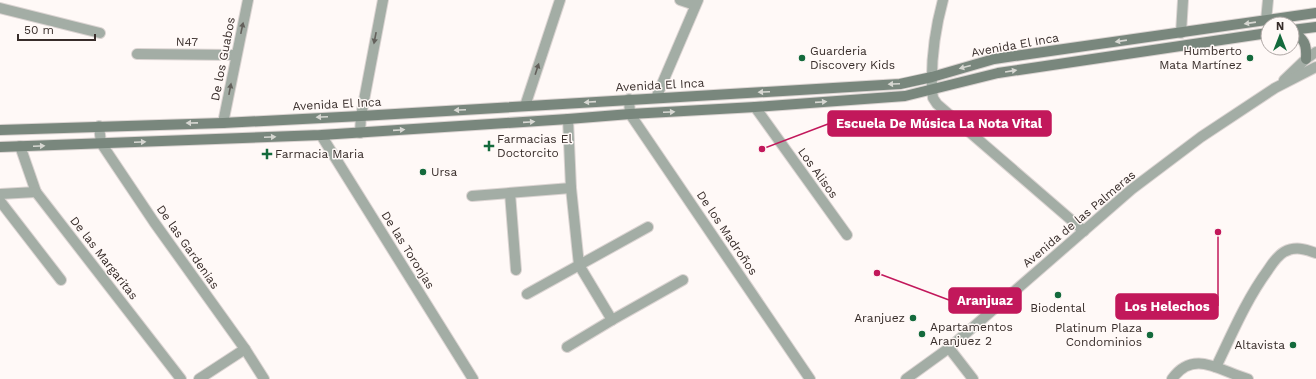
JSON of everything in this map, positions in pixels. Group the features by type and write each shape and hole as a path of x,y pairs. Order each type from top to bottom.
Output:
{"main road":[{"name":"Avenida El Inca","path":"1295,16 1316,13"},
{"name":"Avenida El Inca","path":"0,130 223,123 361,116 900,84 932,77 994,59 1260,21"},
{"path":"1300,29 1316,27"},
{"name":"Avenida El Inca","path":"0,147 360,133 905,96 998,73 1260,34"},
{"path":"1300,37 1307,48 1306,59"}],"street":[{"name":"De los Guabos","path":"223,123 248,0"},
{"path":"360,133 361,116 383,0"},
{"path":"525,106 560,0"},
{"path":"656,98 696,2 680,0"},
{"path":"943,0 938,21 932,77 933,98 937,104 1084,231"},
{"path":"1181,33 1183,0"},
{"path":"1266,16 1268,0"},
{"path":"0,8 100,33"},
{"name":"Avenida de las Palmeras","path":"1276,88 1306,59 1316,52"},
{"name":"N47","path":"137,54 236,55"},
{"name":"Avenida de las Palmeras","path":"906,379 949,348 1132,189 1201,137 1276,88 1316,67"},
{"path":"629,99 630,114"},
{"name":"Los Alisos","path":"755,107 847,235"},
{"name":"De los Madroños","path":"630,114 810,379"},
{"path":"568,120 571,188 579,265 612,320"},
{"name":"De las Gardenias","path":"99,126 101,143 154,222 245,349 264,379"},
{"name":"De las Toronjas","path":"321,135 473,379"},
{"name":"De las Margaritas","path":"20,146 36,192 181,379"},
{"path":"472,196 571,188"},
{"path":"0,194 36,192"},
{"path":"510,193 516,270"},
{"path":"0,201 61,280"},
{"path":"528,294 648,227"},
{"path":"1216,367 1244,308 1260,281 1279,255 1294,248 1300,248 1316,253"},
{"path":"567,347 683,280"},
{"path":"949,348 973,379"},
{"path":"198,379 245,349"},
{"path":"1172,379 1180,370 1194,363 1205,363 1235,376 1248,379"}],"place":[{"name":"Guarderia Discovery Kids","path":"802,58"},
{"name":"Humberto Mata Martínez","path":"1250,58"},
{"name":"Farmacias El Doctorcito","path":"489,146"},
{"name":"Escuela De Música La Nota Vital","path":"762,149"},
{"name":"Farmacia Maria","path":"267,154"},
{"name":"Ursa","path":"423,172"},
{"name":"Los Helechos","path":"1218,232"},
{"name":"Aranjuaz","path":"877,273"},
{"name":"Biodental","path":"1058,295"},
{"name":"Aranjuez","path":"913,318"},
{"name":"Apartamentos Aranjuez 2","path":"922,334"},
{"name":"Platinum Plaza Condominios","path":"1150,335"},
{"name":"Altavista","path":"1293,345"}]}
